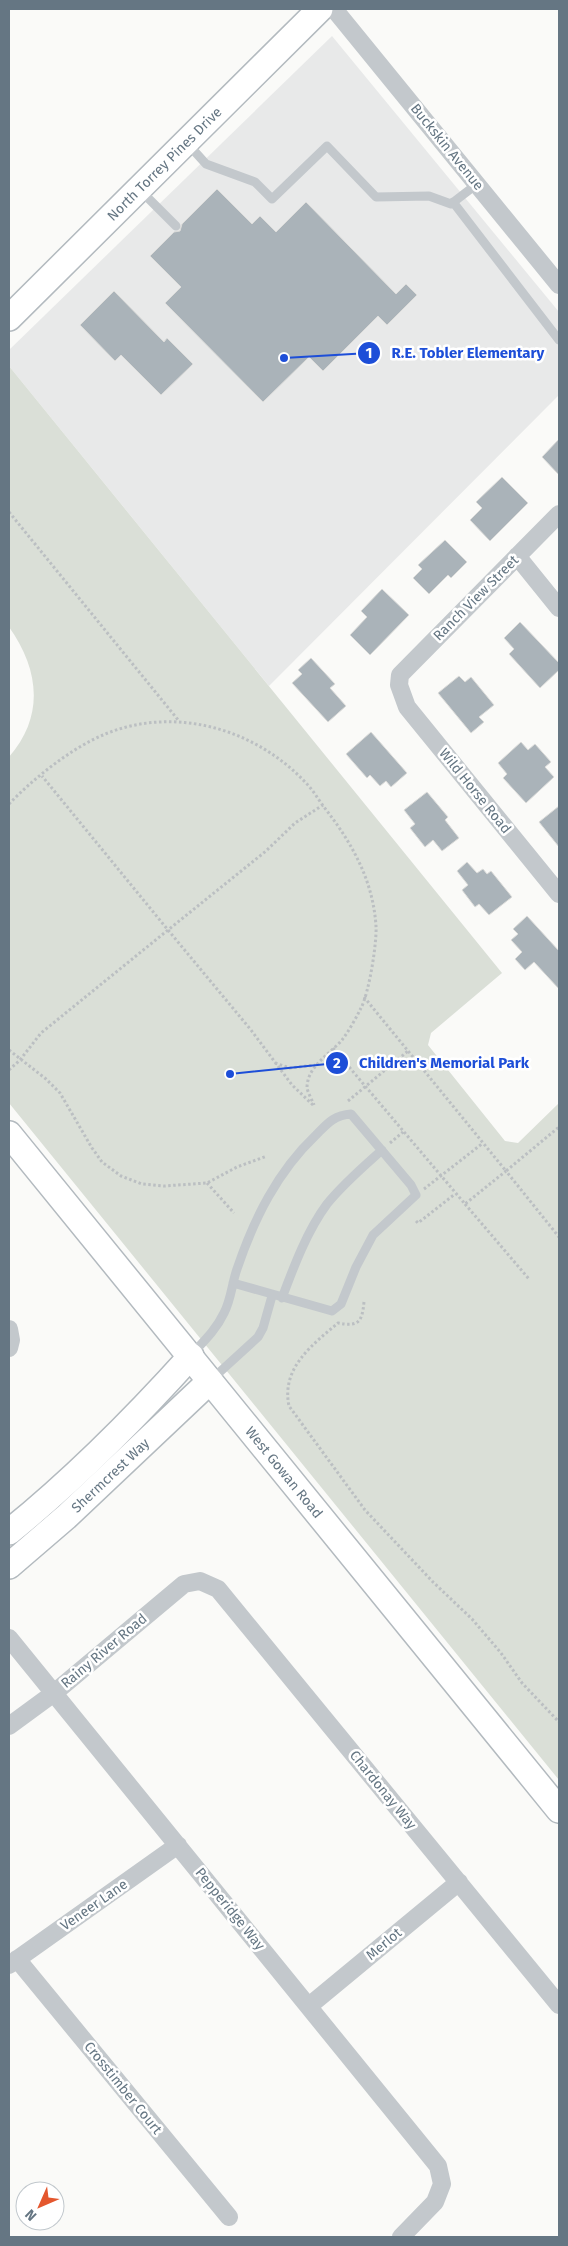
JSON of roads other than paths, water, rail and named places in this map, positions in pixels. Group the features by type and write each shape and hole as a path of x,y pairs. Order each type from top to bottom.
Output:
{"street":[{"name":"North Torrey Pines Drive","path":"9,318 140,190 320,9"},
{"name":"Buckskin Avenue","path":"334,9 559,285"},
{"name":"Ranch View Street","path":"399,685 400,674 559,514"},
{"path":"517,556 559,608"},
{"name":"Wild Horse Road","path":"399,685 407,707 559,894"},
{"name":"West Gowan Road","path":"9,1134 559,1810"},
{"name":"Shermcrest Way","path":"9,1532 88,1460 170,1379 190,1356"},
{"name":"Shermcrest Way","path":"9,1566 73,1511 187,1400 210,1381"},
{"name":"Rainy River Road","path":"9,1726 54,1693 184,1584 200,1581"},
{"name":"Chardonay Way","path":"200,1581 218,1589 559,2005"},
{"name":"Pepperidge Way","path":"9,1638 438,2166 442,2184 435,2202 401,2237"},
{"name":"Veneer Lane","path":"13,1962 178,1845"},
{"name":"Merlot","path":"309,2006 459,1882"},
{"name":"Crosstimber Court","path":"13,1962 229,2218"}],"lane":[{"path":"187,143 206,164 255,182 272,199 327,146 376,196 429,196 451,204 477,184"},
{"path":"140,190 176,226"},
{"path":"453,202 559,340"},
{"path":"190,1356 217,1327 225,1311 233,1283 254,1225 277,1181 305,1145 331,1120 340,1114 350,1114 411,1185 416,1195 373,1235 356,1267 341,1304 332,1312 272,1296 233,1283"},
{"path":"282,1298 306,1240 327,1205 352,1177 382,1150"},
{"path":"210,1381 258,1337 263,1328 272,1296"}],"place":[{"name":"R.E. Tobler Elementary","path":"284,358"},
{"name":"Children's Memorial Park","path":"230,1074"}]}
